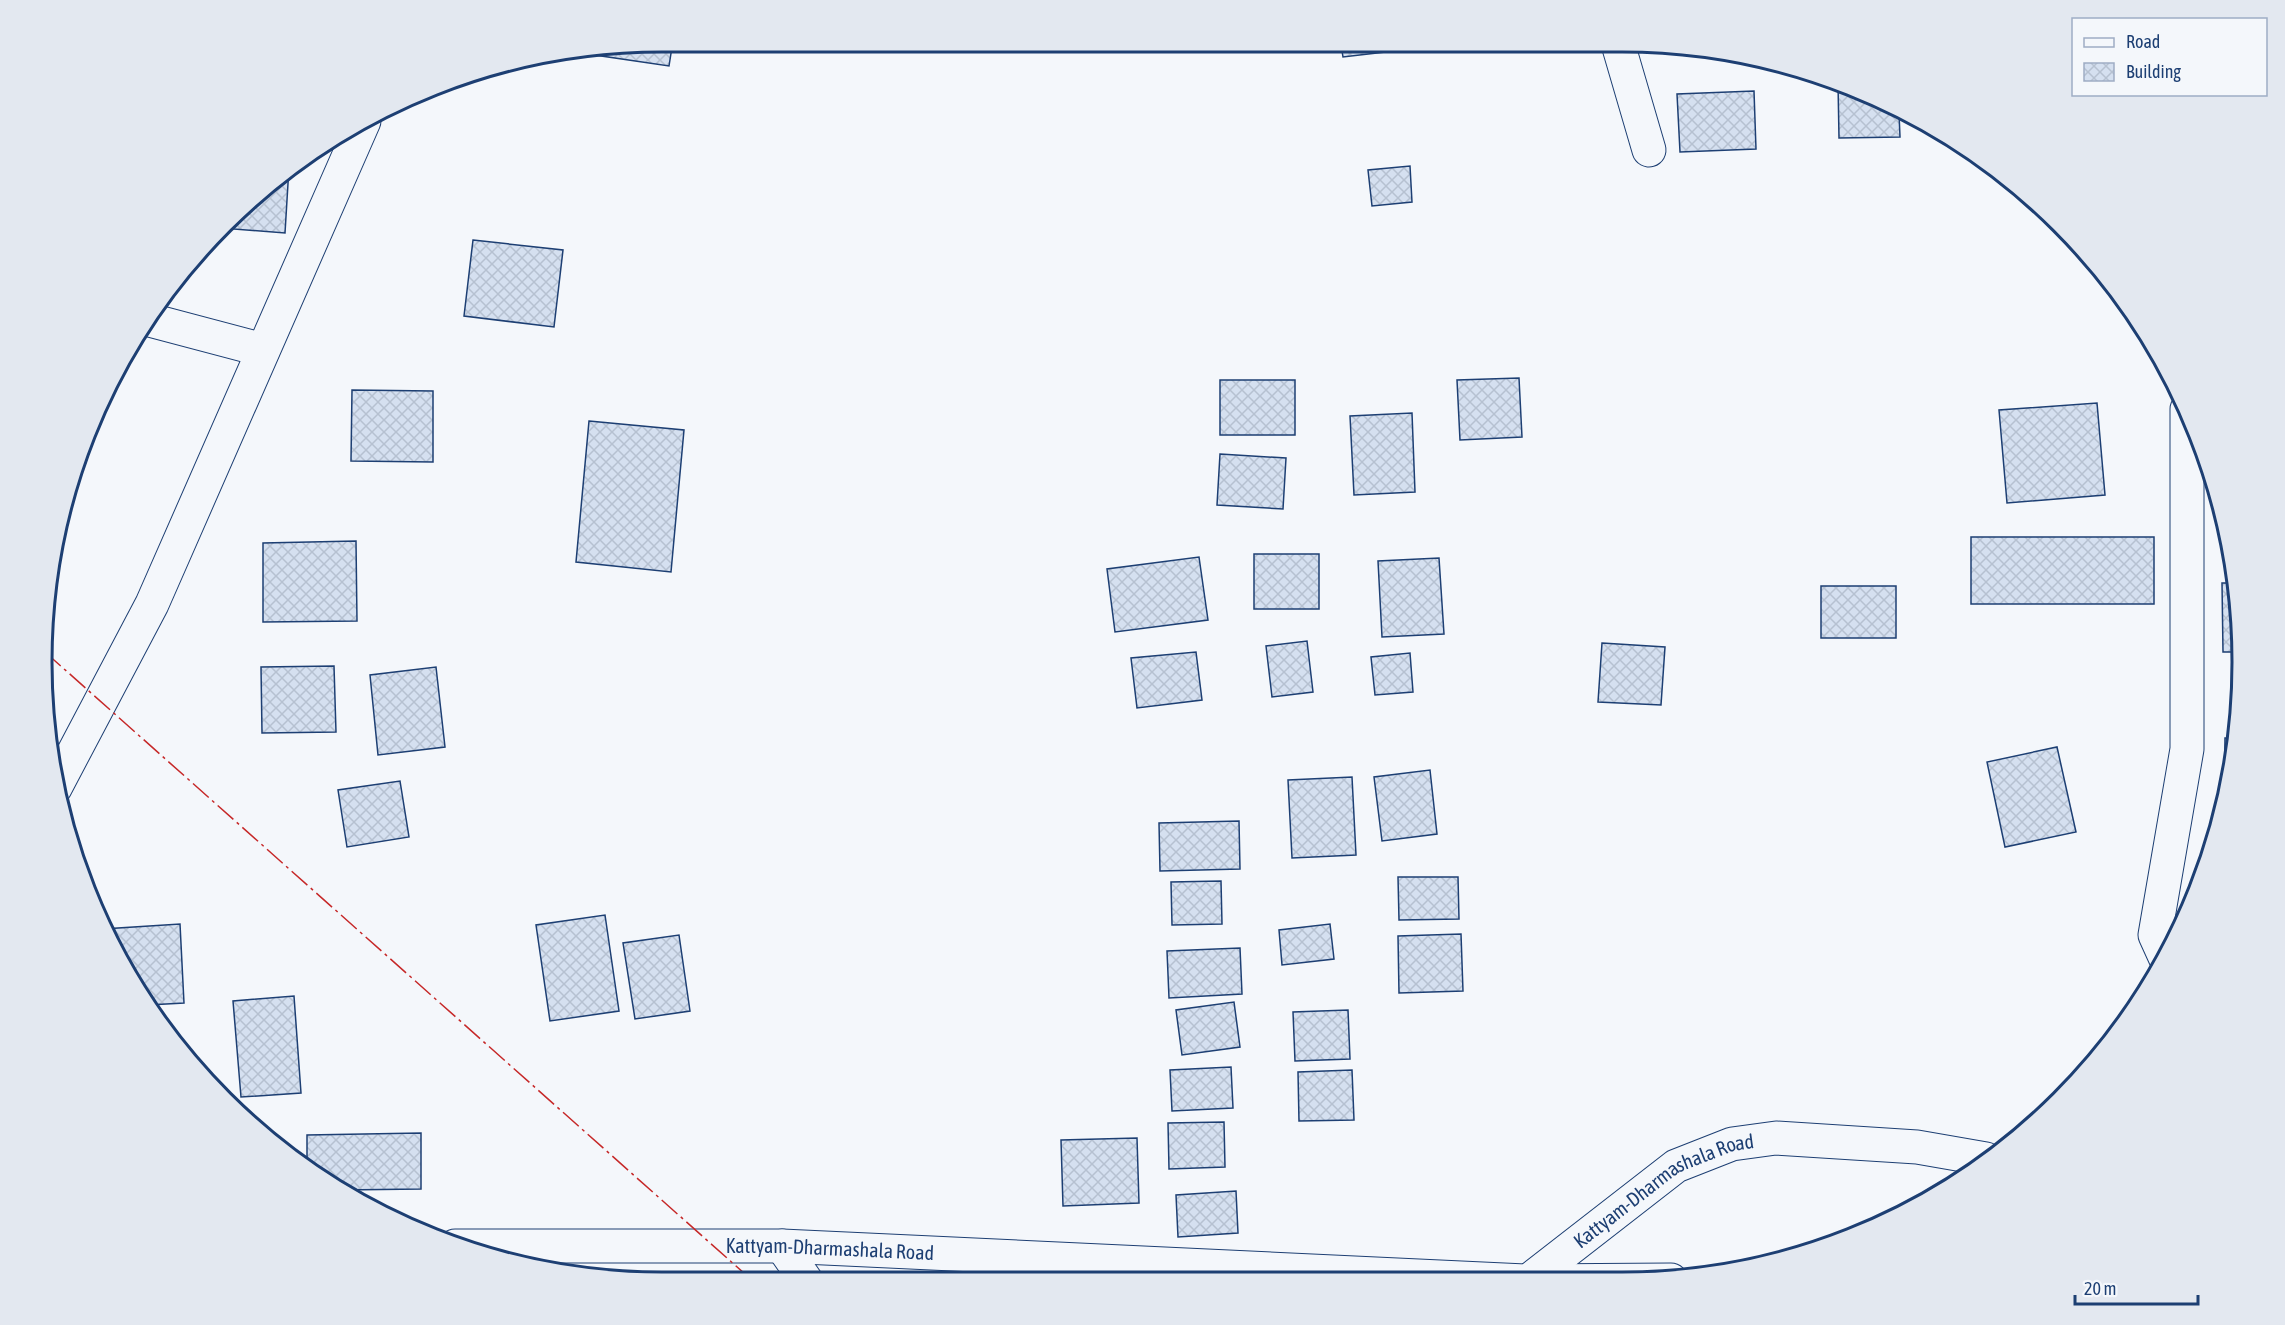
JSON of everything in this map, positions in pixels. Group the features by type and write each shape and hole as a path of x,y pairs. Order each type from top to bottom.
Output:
{"street":[{"path":"1620,52 1649,150"},
{"path":"63,773 152,604 359,133"},
{"path":"157,322 263,350"},
{"path":"2161,949 2155,935 2187,749 2187,432"},
{"name":"Kattyam-Dharmashala Road","path":"1540,1272 1676,1166 1732,1144 1776,1138 1917,1147 1978,1158"},
{"name":"Kattyam-Dharmashala Road","path":"486,1246 782,1246 1336,1272"},
{"path":"782,1246 800,1272"}],"building":[{"path":"671,52 669,66 602,56"},
{"path":"1342,52 1385,52 1343,57"},
{"path":"1754,91 1756,149 1680,152 1677,94"},
{"path":"1838,92 1899,119 1900,137 1839,138"},
{"path":"1410,166 1412,202 1372,206 1368,170"},
{"path":"288,181 285,233 233,229"},
{"path":"473,240 563,250 554,327 464,316"},
{"path":"1519,378 1522,437 1460,440 1457,380"},
{"path":"1220,380 1295,380 1295,435 1220,435"},
{"path":"352,390 433,391 433,462 351,461"},
{"path":"2097,403 2105,495 2007,503 1999,410"},
{"path":"1412,413 1415,492 1354,495 1350,416"},
{"path":"589,421 684,430 671,572 576,562"},
{"path":"1220,454 1286,458 1283,509 1217,505"},
{"path":"1971,537 2154,537 2154,604 1971,604"},
{"path":"356,541 357,621 263,622 263,543"},
{"path":"1254,554 1319,554 1319,609 1254,609"},
{"path":"1199,557 1208,620 1115,632 1107,569"},
{"path":"1439,558 1444,634 1382,637 1378,561"},
{"path":"2222,583 2227,583 2232,652 2223,652"},
{"path":"1821,586 1896,586 1896,638 1821,638"},
{"path":"1307,641 1313,692 1272,697 1266,646"},
{"path":"1602,643 1665,647 1661,705 1598,702"},
{"path":"1196,652 1202,700 1137,708 1131,658"},
{"path":"1410,653 1413,692 1375,695 1371,657"},
{"path":"334,666 336,732 262,733 261,667"},
{"path":"436,667 445,747 378,755 370,675"},
{"path":"2225,738 2227,738 2227,742 2225,757"},
{"path":"2057,747 2076,832 2005,847 1987,762"},
{"path":"1430,770 1437,834 1382,841 1374,777"},
{"path":"1352,777 1356,855 1292,858 1288,780"},
{"path":"400,781 409,837 347,847 338,790"},
{"path":"1239,821 1240,869 1160,871 1159,823"},
{"path":"1398,877 1458,877 1459,919 1399,920"},
{"path":"1221,881 1222,924 1172,925 1171,882"},
{"path":"605,915 619,1011 550,1021 536,925"},
{"path":"180,924 184,1003 158,1004 134,968 113,928"},
{"path":"1330,924 1334,959 1282,965 1279,930"},
{"path":"1461,934 1463,991 1399,993 1398,936"},
{"path":"679,935 690,1011 635,1019 623,943"},
{"path":"1240,948 1242,994 1169,998 1167,951"},
{"path":"294,996 301,1093 241,1097 233,1001"},
{"path":"1234,1002 1240,1047 1182,1055 1176,1010"},
{"path":"1348,1010 1350,1059 1295,1061 1293,1012"},
{"path":"1231,1067 1233,1108 1172,1111 1170,1070"},
{"path":"1352,1070 1354,1120 1299,1121 1298,1072"},
{"path":"1224,1122 1225,1167 1169,1169 1168,1123"},
{"path":"421,1133 421,1189 355,1190 307,1158 307,1135"},
{"path":"1137,1138 1139,1203 1063,1206 1061,1140"},
{"path":"1236,1191 1238,1233 1178,1237 1176,1195"}],"power":[{"path":"52,658 743,1272"}]}
